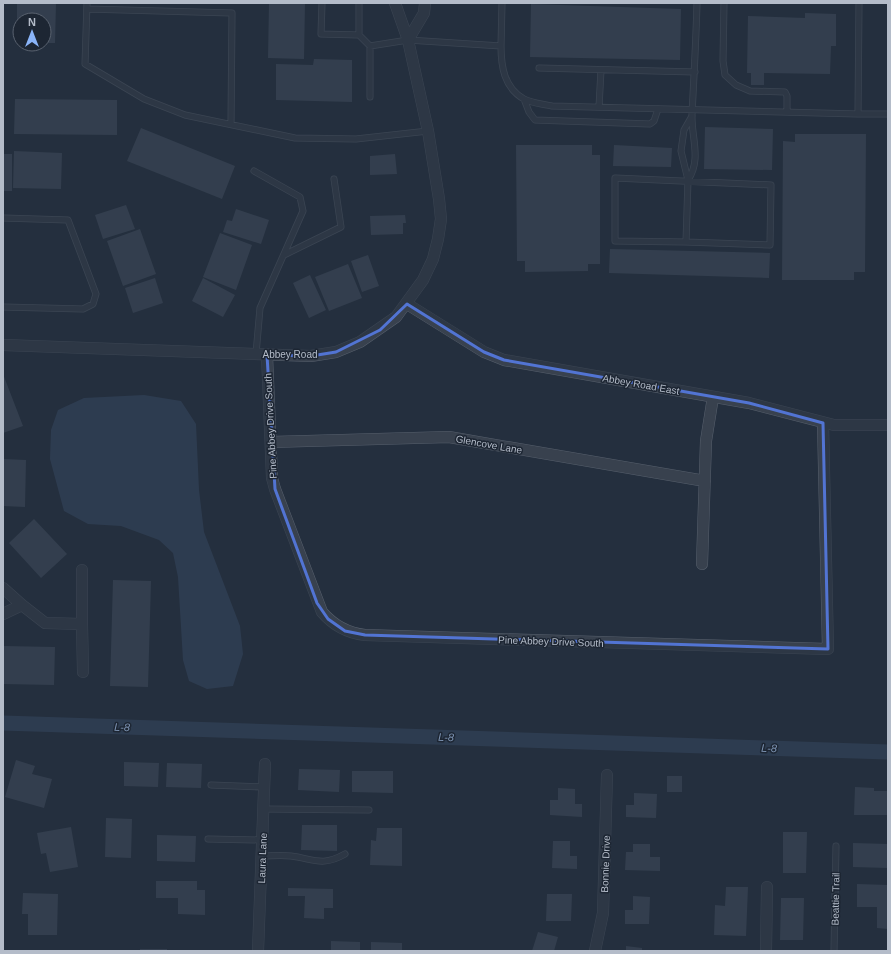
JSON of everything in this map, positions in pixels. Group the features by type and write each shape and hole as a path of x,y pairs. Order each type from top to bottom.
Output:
{"street":[{"name":"Abbey Road","path":"3,345 311,356 336,352 360,342 380,330 396,317 407,304 423,280 433,259 441,219 428,131 408,40 396,3"},
{"path":"408,40 424,13 425,3"},
{"name":"Abbey Road East","path":"407,304 484,352 499,358 749,403 823,423 845,426 888,425"},
{"name":"Pine Abbey Drive South","path":"261,355 271,442 274,489 317,603 328,619 345,631 365,635 828,650 823,423"},
{"path":"702,564 707,430 713,397"},
{"name":"Glencove Lane","path":"271,442 444,436 705,481"},
{"path":"82,570 83,672"},
{"path":"3,588 45,623 82,624"},
{"path":"3,614 22,604"},
{"name":"Laura Lane","path":"258,951 265,764"},
{"name":"Bonnie Drive","path":"595,951 603,913 607,775"},
{"path":"766,951 767,887"}],"lane":[{"path":"322,3 321,34 359,35 370,46 370,97"},
{"path":"359,3 359,35"},
{"path":"502,3 501,67 510,87 524,99 552,106 888,114"},
{"path":"688,180 693,172 695,142 692,110 695,72 697,3"},
{"path":"724,3 723,61 725,75 736,85 750,91 785,92 787,96 787,112"},
{"path":"858,114 859,3"},
{"path":"231,124 232,13 87,6 85,64 144,99 186,115 295,138 356,139 428,131"},
{"path":"370,46 408,40 501,46"},
{"path":"539,68 695,72"},
{"path":"599,107 601,70"},
{"path":"524,99 529,112 535,120 650,124 654,121 658,109"},
{"path":"686,242 688,180 681,151 684,130 692,116"},
{"path":"254,171 300,197 303,211 260,308 261,355"},
{"path":"616,178 688,180 771,185 770,245 616,241 616,178"},
{"path":"284,255 341,227 334,179"},
{"path":"3,218 68,220 96,294 93,304 83,309 3,307"},
{"path":"211,785 264,787"},
{"path":"264,809 369,810"},
{"path":"208,839 262,840"},
{"name":"Beattie Trail","path":"834,951 836,846"},
{"path":"262,856 290,856 311,862 323,862 336,859 345,854"}],"highlighted area":[{"path":"407,304 484,352 504,360 749,403 823,423 828,649 365,635 345,631 328,619 317,603 275,489 267,355 311,356 336,352 380,330"}],"water":[{"path":"144,395 181,401 196,424 199,490 204,532 240,626 243,654 233,686 207,689 189,681 183,660 178,577 173,553 159,540 121,526 88,524 64,511 50,459 51,430 58,410 84,398"}],"building":[{"path":"17,3 56,3 55,43 52,43 52,12 17,12"},
{"path":"269,3 305,3 304,59 268,58"},
{"path":"531,4 681,9 680,60 530,57"},
{"path":"805,13 836,14 836,46 831,46 830,74 764,73 764,85 751,85 751,73 747,73 748,16 805,18"},
{"path":"314,59 352,60 352,102 276,100 276,64 313,65"},
{"path":"15,99 117,100 117,135 14,134"},
{"path":"705,127 773,129 772,170 704,169"},
{"path":"141,128 235,166 222,199 127,161"},
{"path":"795,134 866,134 865,272 854,272 854,280 782,280 783,141 795,142"},
{"path":"516,145 592,145 592,155 600,155 600,264 588,264 588,271 525,272 525,261 517,261"},
{"path":"614,145 672,148 671,167 613,166"},
{"path":"14,151 62,153 61,189 13,188"},
{"path":"3,154 12,154 12,191 3,191"},
{"path":"395,154 397,174 370,175 370,156"},
{"path":"126,205 135,229 103,239 95,215"},
{"path":"236,209 269,220 261,244 223,232 227,220 232,221"},
{"path":"405,215 406,223 403,223 403,234 371,235 370,216"},
{"path":"140,229 156,274 123,286 107,241"},
{"path":"220,233 252,245 236,290 203,277"},
{"path":"610,249 770,253 769,278 609,273"},
{"path":"368,255 379,286 362,292 351,261"},
{"path":"348,264 362,298 329,311 315,277"},
{"path":"310,275 326,310 309,318 293,283"},
{"path":"155,278 163,303 133,313 125,288"},
{"path":"203,278 235,295 223,317 192,301"},
{"path":"3,374 23,426 3,433"},
{"path":"3,459 26,460 25,507 3,506"},
{"path":"34,519 67,554 41,578 9,543"},
{"path":"113,580 151,581 148,687 110,686"},
{"path":"3,646 55,647 54,685 3,684"},
{"path":"16,760 35,766 32,774 52,779 44,808 5,797"},
{"path":"124,762 159,763 158,787 124,786"},
{"path":"167,763 202,764 201,788 166,787"},
{"path":"299,769 340,770 339,792 298,790"},
{"path":"352,771 393,771 393,793 352,792"},
{"path":"667,776 682,776 682,792 667,792"},
{"path":"855,787 874,788 874,791 888,791 888,815 854,815"},
{"path":"558,788 575,789 575,804 582,804 582,817 550,815 550,800 558,800"},
{"path":"634,793 657,794 656,818 626,817 626,805 634,805"},
{"path":"106,818 132,819 131,858 105,857"},
{"path":"302,825 337,825 337,851 301,850"},
{"path":"71,827 78,867 50,872 46,853 41,854 37,833"},
{"path":"377,828 402,828 402,866 370,865 371,840 376,841"},
{"path":"783,832 807,832 806,873 783,873"},
{"path":"157,835 196,836 195,862 157,861"},
{"path":"553,841 570,841 570,856 577,856 577,869 552,868"},
{"path":"853,843 888,844 888,868 853,867"},
{"path":"633,844 650,844 650,857 660,857 660,871 625,870 626,852 633,852"},
{"path":"156,881 197,881 197,890 205,890 205,915 178,914 178,898 156,898"},
{"path":"857,884 888,885 888,929 877,928 877,907 857,907"},
{"path":"726,887 748,887 746,936 714,935 715,905 725,906"},
{"path":"288,888 333,889 333,908 324,908 324,919 304,918 305,896 288,896"},
{"path":"23,893 58,894 57,935 28,935 28,914 22,914"},
{"path":"547,894 572,894 571,921 546,921"},
{"path":"633,896 650,897 649,924 625,924 625,910 633,910"},
{"path":"781,898 804,898 803,940 780,940"},
{"path":"538,932 558,937 554,951 532,951"},
{"path":"331,941 360,942 360,951 331,951"},
{"path":"371,942 402,943 402,951 371,951"},
{"path":"626,946 642,948 642,951 626,951"},
{"path":"140,949 167,949 167,951 140,951"}],"waterway":[{"name":"L-8","path":"3,723 888,752"}]}
